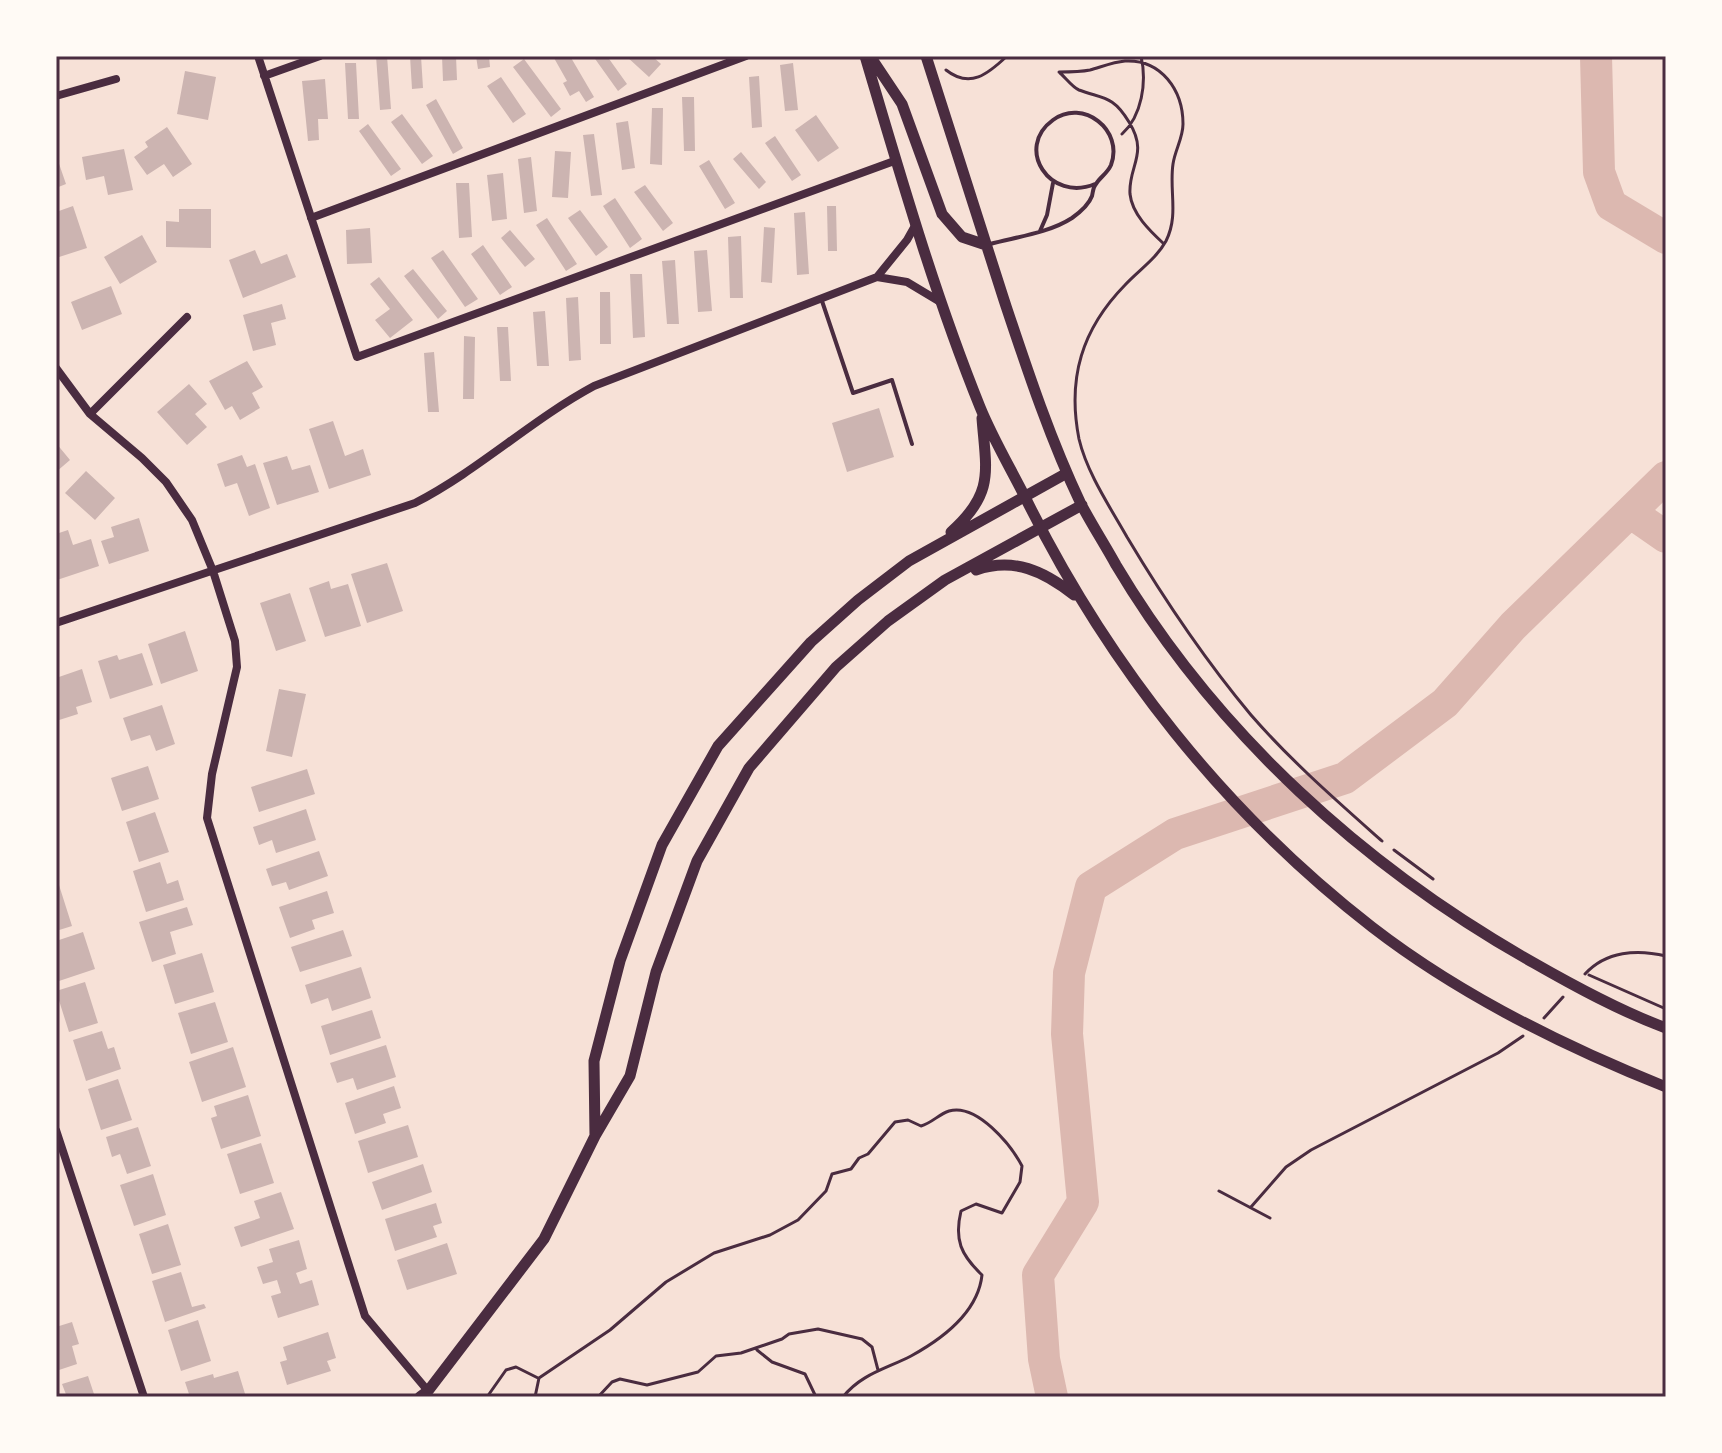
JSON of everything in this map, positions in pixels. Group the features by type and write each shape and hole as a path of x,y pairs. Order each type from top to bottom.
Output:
{"main road":[{"path":"867,56 916,224 981,409 1080,600 1149,702 1226,794 1288,856 1372,927 1437,972 1506,1012 1604,1062 1666,1087"},
{"path":"867,56 902,104 942,214 962,237 986,245"},
{"path":"926,56 1025,362 1067,473 1132,591 1190,676 1273,767 1315,807 1431,899 1465,924 1578,988 1666,1028"},
{"path":"933,548 973,513 984,489 986,469 981,409"},
{"path":"595,1136 594,1061 620,961 662,845 718,746 811,642 858,600 909,561 1067,473"},
{"path":"424,1394 544,1239 595,1136 630,1076 656,972 697,861 749,768 836,667 888,621 945,580 1082,505"},
{"path":"945,580 988,565 1017,565 1050,576 1080,600"}],"street":[{"path":"258,56 357,357 897,160"},
{"path":"264,76 320,56"},
{"path":"311,218 746,56"},
{"path":"56,96 116,79"},
{"path":"877,277 916,224"},
{"path":"56,623 415,503 452,484 565,402 594,386 877,277 907,282 942,303"},
{"path":"90,414 187,317"},
{"path":"56,368 90,414 166,482 192,520 213,571 235,641 237,667 212,774 207,818 365,1316 424,1394"},
{"path":"56,1130 144,1397"}],"lane":[{"path":"1066,114 1090,115 1100,121 1112,142 1111,166 1105,176 1095,184 1074,189 1053,182 1043,171 1038,158 1038,143 1043,130 1053,120 1066,114"},
{"path":"1040,231 1047,215 1053,182"},
{"path":"986,245 1057,226 1091,200 1095,184"},
{"path":"821,298 853,393 892,380 912,444"}],"path":[{"path":"941,62 954,77 972,80 990,72 1007,56"},
{"path":"1112,142 1132,125 1138,110 1143,86 1141,56"},
{"path":"1059,72 1086,71 1121,62 1143,63 1166,76 1178,94 1181,107 1182,137 1172,172 1173,227 1152,259 1104,306 1091,328 1076,376 1075,409 1084,455 1111,509 1152,577 1210,663 1253,717 1308,775 1384,843 1441,885"},
{"path":"1581,978 1590,968 1609,957 1631,952 1666,956"},
{"path":"1576,968 1666,1009"},
{"path":"1536,1026 1564,997"},
{"path":"1251,1207 1286,1167 1311,1150 1498,1053 1526,1035"},
{"path":"535,1397 539,1378 610,1330 666,1282 714,1253 770,1235 798,1220 826,1191 832,1174 851,1169 895,1122 908,1120 921,1126 953,1110 967,1111 1004,1139 1022,1166 1020,1182 1002,1213 976,1204 961,1211 957,1229 959,1247 968,1262 982,1275 980,1289 959,1321 911,1356 863,1377 843,1397"},
{"path":"1219,1191 1270,1218"},
{"path":"598,1397 620,1379 647,1385 698,1372 716,1356 755,1349 789,1334 818,1329 862,1339 872,1347 878,1370"},
{"path":"755,1349 772,1362 805,1374 816,1397"},
{"path":"487,1397 506,1370 516,1367 539,1378"}],"building":[{"path":"376,56 387,56 391,109 380,110"},
{"path":"410,56 421,56 423,88 412,89"},
{"path":"442,56 456,56 457,80 443,81"},
{"path":"476,56 489,56 490,67 478,69"},
{"path":"570,56 594,97 586,102 579,91 570,96 563,83 567,81 554,58"},
{"path":"593,56 607,56 627,84 618,91"},
{"path":"626,56 652,56 661,64 649,77"},
{"path":"524,59 561,109 551,117 513,67"},
{"path":"345,63 356,63 359,119 348,119"},
{"path":"793,63 798,110 785,111 780,65"},
{"path":"185,71 216,77 208,120 177,114"},
{"path":"759,76 762,127 752,128 749,77"},
{"path":"501,77 526,114 513,123 487,86"},
{"path":"325,79 328,119 318,119 319,140 308,141 302,81"},
{"path":"682,97 694,97 695,151 684,151"},
{"path":"436,99 463,148 453,154 426,105"},
{"path":"652,108 663,108 662,165 650,164"},
{"path":"402,114 433,156 422,164 391,122"},
{"path":"816,115 839,148 818,162 795,130"},
{"path":"628,121 635,168 622,170 616,123"},
{"path":"368,124 401,169 391,176 359,131"},
{"path":"167,127 192,164 173,177 164,164 147,175 134,157 148,147 145,142"},
{"path":"594,134 602,195 591,196 583,135"},
{"path":"775,136 801,175 792,181 765,143"},
{"path":"124,149 133,190 108,195 104,176 86,180 82,157"},
{"path":"555,151 571,152 568,198 552,197"},
{"path":"741,152 766,182 759,189 733,159"},
{"path":"56,155 66,184 56,188"},
{"path":"531,157 537,211 524,213 518,159"},
{"path":"709,160 735,203 725,209 699,166"},
{"path":"503,173 507,219 492,221 487,175"},
{"path":"456,183 469,183 472,237 459,238"},
{"path":"645,185 673,223 663,231 634,192"},
{"path":"615,198 642,239 630,248 603,206"},
{"path":"73,206 87,248 56,258 56,212"},
{"path":"827,206 836,206 837,251 828,251"},
{"path":"179,209 211,209 211,248 166,247 166,221 179,222"},
{"path":"580,210 608,247 596,256 568,218"},
{"path":"805,212 809,274 797,275 794,213"},
{"path":"547,218 577,264 566,271 536,225"},
{"path":"764,227 775,228 772,283 761,282"},
{"path":"370,228 372,263 347,264 346,230"},
{"path":"510,230 535,259 525,267 501,238"},
{"path":"142,235 157,262 120,284 104,257"},
{"path":"741,236 743,298 730,298 728,237"},
{"path":"483,245 512,287 500,295 471,254"},
{"path":"255,250 261,264 287,254 296,277 243,298 229,260"},
{"path":"443,250 478,299 465,307 431,258"},
{"path":"707,250 712,311 698,312 694,251"},
{"path":"675,260 679,324 667,324 662,261"},
{"path":"413,269 447,311 438,319 404,276"},
{"path":"630,274 642,274 645,337 633,338"},
{"path":"379,277 413,320 390,338 375,320 390,309 370,284"},
{"path":"111,286 122,314 82,330 71,302"},
{"path":"600,292 610,292 611,344 600,344"},
{"path":"578,297 581,360 569,361 566,298"},
{"path":"282,304 286,319 271,323 276,345 253,351 243,315"},
{"path":"545,311 549,366 537,366 533,312"},
{"path":"497,327 508,327 511,381 500,381"},
{"path":"464,336 475,337 474,399 463,399"},
{"path":"434,352 439,412 428,412 424,353"},
{"path":"247,361 263,387 252,393 260,408 240,420 232,406 225,410 209,381"},
{"path":"189,384 207,404 195,414 207,427 187,445 157,412"},
{"path":"879,408 894,457 847,472 832,423"},
{"path":"333,421 345,456 363,449 371,475 329,489 309,429"},
{"path":"56,443 70,460 56,472"},
{"path":"242,455 247,467 255,464 270,508 249,516 237,483 225,487 217,464"},
{"path":"287,456 292,470 310,465 319,492 277,505 263,463"},
{"path":"86,471 115,498 95,520 65,493"},
{"path":"139,518 149,551 109,564 101,541 114,537 111,527"},
{"path":"68,530 73,545 91,539 99,566 57,580 56,534"},
{"path":"387,563 403,611 367,623 351,574"},
{"path":"329,581 331,589 348,584 361,626 325,637 309,588"},
{"path":"290,593 306,641 276,651 260,603"},
{"path":"185,631 198,671 161,684 148,644"},
{"path":"142,653 153,685 110,699 98,661 117,655 119,660"},
{"path":"82,669 92,702 76,707 78,714 56,721 56,678"},
{"path":"279,689 306,694 292,757 266,751"},
{"path":"162,705 175,744 156,751 150,735 131,741 123,718"},
{"path":"148,766 159,799 122,811 111,778"},
{"path":"307,769 315,794 259,812 251,787"},
{"path":"306,809 316,840 276,853 272,840 259,845 253,827"},
{"path":"155,812 169,852 139,862 126,822"},
{"path":"319,851 328,876 289,890 286,882 272,886 266,869"},
{"path":"160,862 167,884 178,880 184,900 146,912 133,871"},
{"path":"59,885 72,926 56,931 56,886"},
{"path":"327,891 334,913 312,920 315,929 290,938 279,907"},
{"path":"187,907 193,925 170,932 176,954 152,962 139,922"},
{"path":"343,930 352,956 300,972 291,947"},
{"path":"83,932 95,969 59,981 56,941"},
{"path":"202,953 214,992 175,1004 163,965"},
{"path":"361,967 371,998 332,1011 328,998 311,1004 305,985"},
{"path":"85,982 98,1023 69,1032 56,991"},
{"path":"215,1002 228,1042 191,1054 178,1013"},
{"path":"372,1010 381,1038 330,1055 321,1026"},
{"path":"102,1031 108,1049 114,1047 121,1069 86,1081 73,1040"},
{"path":"386,1045 396,1077 357,1090 353,1078 337,1083 330,1063"},
{"path":"233,1047 246,1087 202,1102 189,1062"},
{"path":"118,1079 132,1120 101,1130 88,1089"},
{"path":"394,1086 401,1108 383,1114 386,1123 355,1134 345,1103"},
{"path":"248,1095 261,1136 221,1149 211,1118 217,1116 214,1106"},
{"path":"408,1125 418,1157 368,1173 358,1141"},
{"path":"138,1127 151,1166 127,1174 120,1154 112,1157 106,1137"},
{"path":"261,1143 274,1183 240,1194 227,1154"},
{"path":"423,1164 432,1192 382,1210 372,1182"},
{"path":"153,1174 166,1215 134,1226 120,1185"},
{"path":"281,1192 294,1229 241,1247 234,1227 260,1218 254,1201"},
{"path":"436,1203 442,1223 433,1226 437,1237 395,1251 385,1219"},
{"path":"168,1224 181,1265 152,1274 139,1234"},
{"path":"299,1240 307,1269 296,1273 300,1284 312,1280 319,1305 278,1318 271,1296 281,1293 277,1280 263,1284 257,1267 273,1262 269,1249"},
{"path":"447,1243 457,1274 407,1290 397,1260"},
{"path":"181,1272 192,1307 204,1304 206,1308 165,1322 152,1281"},
{"path":"198,1320 211,1361 181,1371 168,1330"},
{"path":"72,1322 79,1344 72,1346 77,1364 56,1371 56,1327"},
{"path":"328,1332 336,1358 327,1361 331,1371 287,1385 280,1362 287,1360 283,1347"},
{"path":"238,1371 246,1397 190,1397 185,1382"},
{"path":"88,1376 95,1397 67,1397 62,1384"}],"waterway":[{"path":"1596,56 1599,172 1611,205 1666,238"},
{"path":"1052,1397 1044,1359 1038,1275 1083,1202 1067,1034 1069,973 1091,887 1175,834 1345,778 1445,703 1513,626 1666,477"},
{"path":"1630,512 1666,537"}]}
